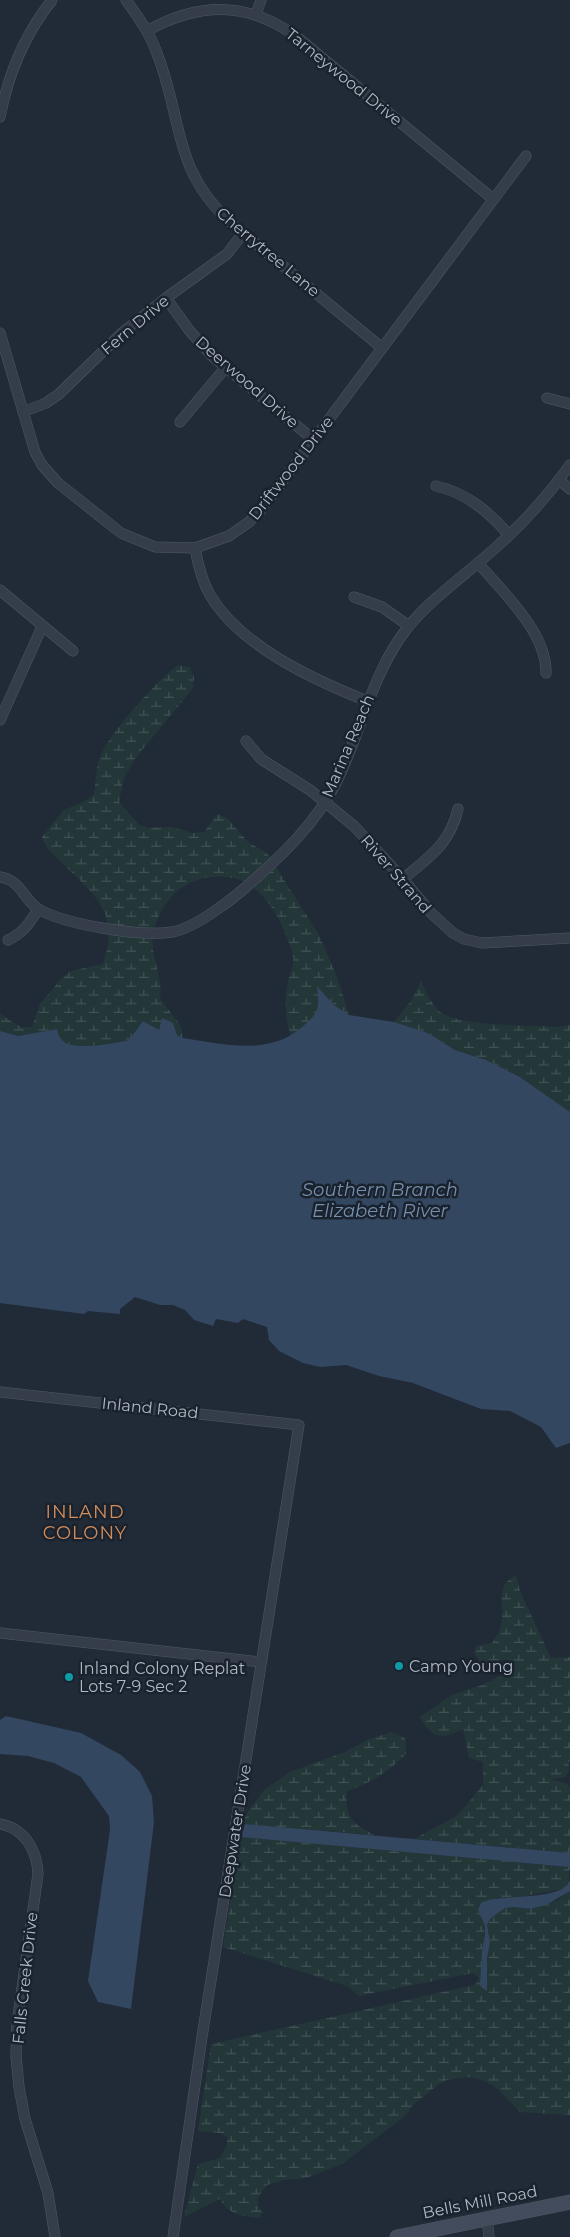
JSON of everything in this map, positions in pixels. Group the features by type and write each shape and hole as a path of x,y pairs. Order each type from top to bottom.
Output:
{"street":[{"path":"0,117 15,64 35,24 52,0"},
{"name":"Cherrytree Lane","path":"126,0 147,31 166,79 181,144 193,175 210,201 243,233 382,348"},
{"path":"256,14 261,0"},
{"name":"Tarneywood Drive","path":"147,31 178,16 205,9 228,9 256,14 273,21 297,37 493,199"},
{"name":"Driftwood Drive","path":"0,332 35,452 42,465 58,483 120,533 143,544 168,549 195,548 229,536 249,522 261,510 526,156"},
{"name":"Fern Drive","path":"23,412 59,394 123,332 227,254 243,233"},
{"name":"Deerwood Drive","path":"166,298 200,344 314,440"},
{"path":"180,422 226,367"},
{"path":"547,398 570,404"},
{"name":"Marina Reach","path":"0,877 13,882 38,910 65,919 102,927 146,933 176,932 233,899 292,844 310,824 325,801 348,755 367,701 385,662 409,626 428,606 528,519 570,465"},
{"path":"559,480 570,488"},
{"path":"436,486 453,490 470,499 510,535"},
{"path":"195,548 199,570 210,595 233,624 300,671 367,701"},
{"path":"478,563 510,600 539,640 545,656 546,673"},
{"path":"0,590 73,651"},
{"path":"354,597 382,606 409,626"},
{"path":"0,720 42,627"},
{"name":"River Strand","path":"246,741 261,759 325,801 370,842 441,924 453,933 470,941 482,943 570,938"},
{"path":"403,880 444,842 453,828 458,809"},
{"path":"8,940 19,935 28,927 38,910"},
{"name":"Inland Road","path":"0,1392 299,1425"},
{"name":"Deepwater Drive","path":"173,2237 202,2037 299,1425"},
{"path":"0,1633 262,1662"},
{"name":"Falls Creek Drive","path":"0,1824 18,1831 34,1850 38,1862 38,1874 17,2024 16,2056 25,2119 48,2193 55,2237"},
{"name":"Bells Mill Road","path":"397,2237 570,2202"},
{"path":"487,2218 490,2237"}],"green space":[{"path":"178,665 190,667 194,677 193,688 134,760 123,780 119,802 139,825 149,828 171,827 193,833 204,832 217,814 227,818 248,842 267,853 319,935 337,977 349,1015 334,1005 318,987 319,1005 317,1012 305,1026 291,1037 286,1016 286,996 293,965 293,955 280,922 262,895 249,885 235,878 219,876 200,879 184,886 172,896 162,910 155,926 153,945 160,980 160,999 181,1026 183,1038 177,1035 173,1023 159,1030 143,1021 130,1040 95,1046 67,1044 60,1038 57,1029 18,1036 0,1031 0,1014 21,1027 32,1027 40,1004 62,978 71,971 103,964 109,933 103,910 97,899 46,846 42,837 64,810 85,801 94,794 98,761 108,742 148,693"},
{"path":"421,981 439,1011 461,1020 478,1023 559,1027 570,1025 570,1112 520,1077 486,1060 455,1050 428,1033 394,1022 411,1001"},
{"path":"516,1576 520,1591 551,1658 570,1657 569,1769 566,1777 551,1779 567,1784 570,1788 570,1853 414,1839 458,1815 483,1785 483,1762 469,1758 463,1729 449,1735 434,1734 420,1717 452,1695 482,1685 511,1671 512,1663 506,1659 483,1665 474,1653 476,1646 492,1643 497,1636 502,1621 503,1589 510,1579"},
{"path":"391,1732 405,1738 406,1754 379,1776 347,1791 347,1807 351,1818 360,1827 375,1835 245,1824 245,1816 264,1790 290,1772 345,1752 367,1740"},
{"path":"241,1837 569,1867 569,1884 563,1889 512,1898 496,1898 481,1919 485,1926 482,1960 487,1990 487,1958 490,1942 487,1925 491,1918 505,1908 531,1909 556,1901 570,1891 570,2115 520,2112 499,2090 485,2081 470,2077 447,2080 414,2104 405,2116 342,2164 306,2178 283,2180 267,2185 258,2197 258,2206 263,2212 259,2218 232,2212 220,2199 184,2217 198,2164 220,2158 227,2144 227,2137 220,2133 198,2131 211,2044 474,1985 479,1978 473,1973 359,1996 347,1986 223,1947"}],"water":[{"name":"Southern Branch Elizabeth River","path":"317,986 334,1005 349,1015 394,1022 428,1033 455,1050 486,1060 520,1077 570,1112 570,1443 556,1448 541,1427 510,1411 481,1409 413,1383 379,1376 346,1365 320,1367 303,1363 279,1351 269,1340 267,1327 243,1319 238,1323 216,1319 213,1326 194,1320 185,1310 173,1305 160,1305 135,1297 120,1309 120,1314 88,1311 84,1314 0,1303 0,1031 18,1036 57,1029 60,1038 67,1044 94,1046 129,1040 143,1021 159,1030 162,1018 173,1023 177,1035 183,1038 229,1045 259,1045 288,1037 312,1018 318,1005"},
{"path":"6,1716 81,1733 121,1755 140,1772 152,1796 154,1822 131,2009 98,2002 88,1981 110,1830 109,1816 81,1777 54,1763 28,1756 0,1754 0,1720"},
{"path":"245,1824 570,1853 570,1871 569,1867 241,1837"},
{"path":"570,1880 570,1891 548,1904 531,1909 505,1908 491,1918 487,1925 490,1942 487,1958 487,1991 480,1986 485,1935 485,1926 478,1910 481,1903 502,1898 530,1896 556,1891 565,1887"}],"place":[{"name":"Camp Young","path":"399,1666"},
{"name":"Inland Colony Replat Lots 7-9 Sec 2","path":"69,1677"}],"district":[{"name":"INLAND COLONY","path":"85,1522"}]}
